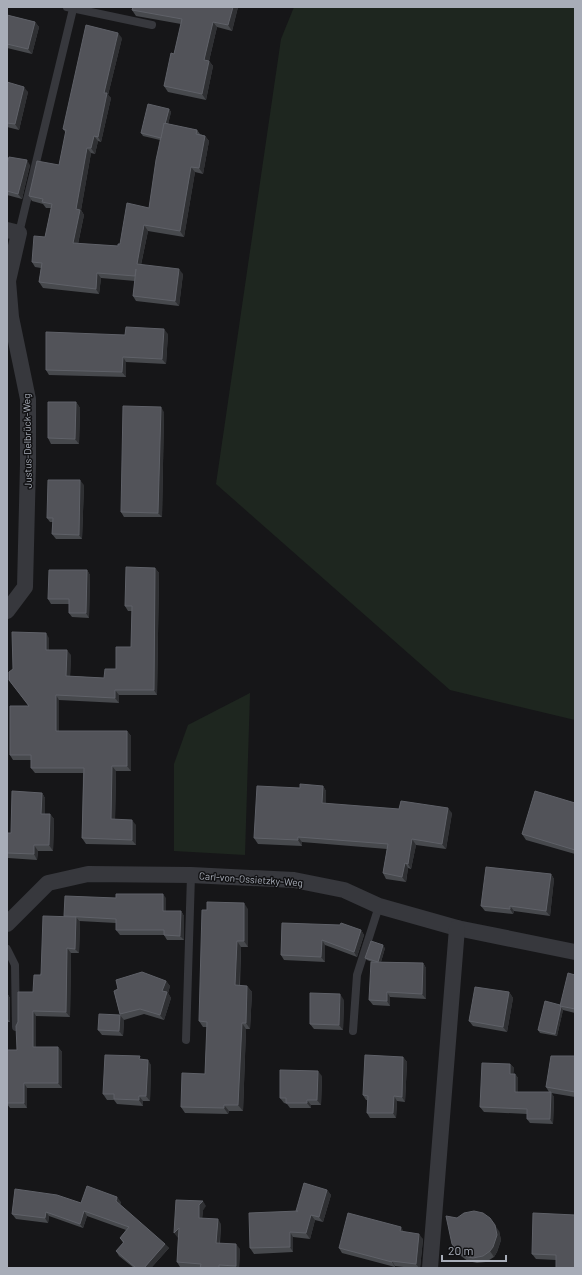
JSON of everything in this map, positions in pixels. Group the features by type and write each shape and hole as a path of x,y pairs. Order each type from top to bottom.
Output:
{"street":[{"name":"Justus-Delbrück-Weg","path":"7,611 25,586 28,464 28,399 10,317 8,281 13,231"},
{"name":"Carl-von-Ossietzky-Weg","path":"7,924 48,883 88,874 191,875 294,880 344,890 379,906 457,928 575,952"},
{"path":"430,1268 457,928"}],"lane":[{"path":"13,231 70,8 152,25"},
{"path":"186,1040 191,875"},
{"path":"353,1032 357,975 379,906"},
{"path":"7,949 15,965 16,1027"}],"shaded area":[{"path":"294,7 575,7 575,720 450,690 216,484 281,39"},
{"path":"250,693 245,855 174,851 174,764 188,725"}],"building":[{"path":"133,7 233,7 228,25 213,22 204,60 209,61 202,94 164,86 171,53 174,54 182,19 132,10"},
{"path":"7,15 35,22 28,49 7,44"},
{"path":"86,25 118,33 104,93 107,93 98,137 94,136 91,148 87,148 76,209 80,210 73,243 118,246 118,244 120,244 127,203 149,208 156,160 164,123 197,130 196,134 205,136 199,168 191,167 180,231 144,225 137,264 179,269 175,301 133,296 136,269 135,276 97,273 96,289 39,282 42,263 32,262 34,236 45,237 52,204 42,202 43,199 29,196 37,161 59,165 66,130 63,129"},
{"path":"7,82 24,87 15,124 7,123"},
{"path":"148,104 169,109 161,138 141,133"},
{"path":"9,157 27,160 18,194 7,191 7,164"},
{"path":"126,327 164,329 162,359 123,357 122,372 46,370 46,332 125,335"},
{"path":"48,402 76,402 75,439 48,438"},
{"path":"123,406 161,407 158,513 121,512"},
{"path":"48,480 80,480 79,535 52,534 53,518 47,518"},
{"path":"126,567 155,568 154,690 115,690 115,698 56,695 56,731 127,731 127,766 112,766 111,819 132,820 132,840 82,838 84,768 31,768 31,755 10,755 10,706 29,706 9,680 9,672 13,669 12,632 46,633 46,650 67,650 66,676 104,678 105,669 116,669 116,647 131,647 132,606 125,606"},
{"path":"49,570 87,570 86,613 69,613 69,599 48,599"},
{"path":"300,784 323,786 322,803 399,809 401,801 448,808 442,844 412,839 408,864 405,863 402,877 383,873 388,844 298,837 298,840 254,838 257,786 300,788"},
{"path":"12,791 42,793 41,814 50,814 49,845 34,845 34,854 7,853 7,833 11,833"},
{"path":"535,791 575,803 575,850 522,834"},
{"path":"486,867 551,874 546,911 510,906 510,909 481,906"},
{"path":"116,894 163,894 163,911 181,911 180,936 164,935 164,930 116,930 116,919 64,916 65,896 116,898"},
{"path":"207,902 244,903 244,941 237,941 235,985 247,986 246,1023 242,1023 238,1105 224,1105 224,1108 181,1107 182,1073 205,1074 207,1022 199,1021 202,910 207,910"},
{"path":"43,916 76,917 75,949 67,948 66,1012 33,1011 33,1047 58,1047 58,1083 24,1083 24,1103 7,1103 7,1050 17,1050 16,1026 18,1022 18,992 33,992 34,975 41,975"},
{"path":"282,923 340,925 341,923 361,930 354,952 322,940 321,957 281,955"},
{"path":"371,941 383,945 378,962 365,958"},
{"path":"371,962 423,963 422,994 387,992 387,1001 369,1000"},
{"path":"142,972 166,981 162,991 167,992 160,1015 140,1009 120,1014 114,991 118,989 116,980"},
{"path":"568,973 575,975 575,1009 560,1006"},
{"path":"475,987 509,992 503,1027 469,1021"},
{"path":"310,993 340,994 339,1025 310,1024"},
{"path":"545,1001 560,1005 561,1007 555,1034 538,1030"},
{"path":"99,1014 120,1015 119,1031 98,1030"},
{"path":"105,1055 140,1056 139,1059 148,1060 146,1096 139,1096 139,1100 114,1099 114,1094 103,1094"},
{"path":"365,1055 403,1057 402,1097 394,1096 393,1113 367,1113 368,1096 363,1095"},
{"path":"551,1056 575,1056 575,1092 546,1087"},
{"path":"482,1063 510,1064 510,1074 515,1074 515,1092 551,1092 550,1119 527,1119 527,1109 480,1107"},
{"path":"280,1070 318,1071 317,1100 307,1100 307,1103 286,1103 286,1098 280,1098"},
{"path":"304,1183 327,1190 319,1217 311,1215 306,1233 290,1232 290,1247 250,1248 249,1213 298,1211 296,1211"},
{"path":"87,1186 117,1197 116,1201 165,1244 144,1268 136,1268 116,1251 124,1242 120,1238 129,1227 84,1211 80,1224 46,1212 45,1218 12,1214 15,1189 57,1195 81,1203"},
{"path":"176,1200 203,1201 199,1205 199,1218 218,1219 216,1243 236,1244 236,1266 219,1265 219,1268 200,1268 201,1264 177,1262 179,1228 174,1233"},
{"path":"474,1211 483,1213 490,1218 495,1225 497,1235 490,1251 483,1256 473,1258 464,1256 457,1251 452,1244 446,1216 457,1218 464,1213"},
{"path":"348,1213 401,1227 400,1231 419,1234 416,1264 392,1262 339,1248"},
{"path":"533,1213 575,1215 575,1268 556,1268 556,1255 532,1254"}]}
